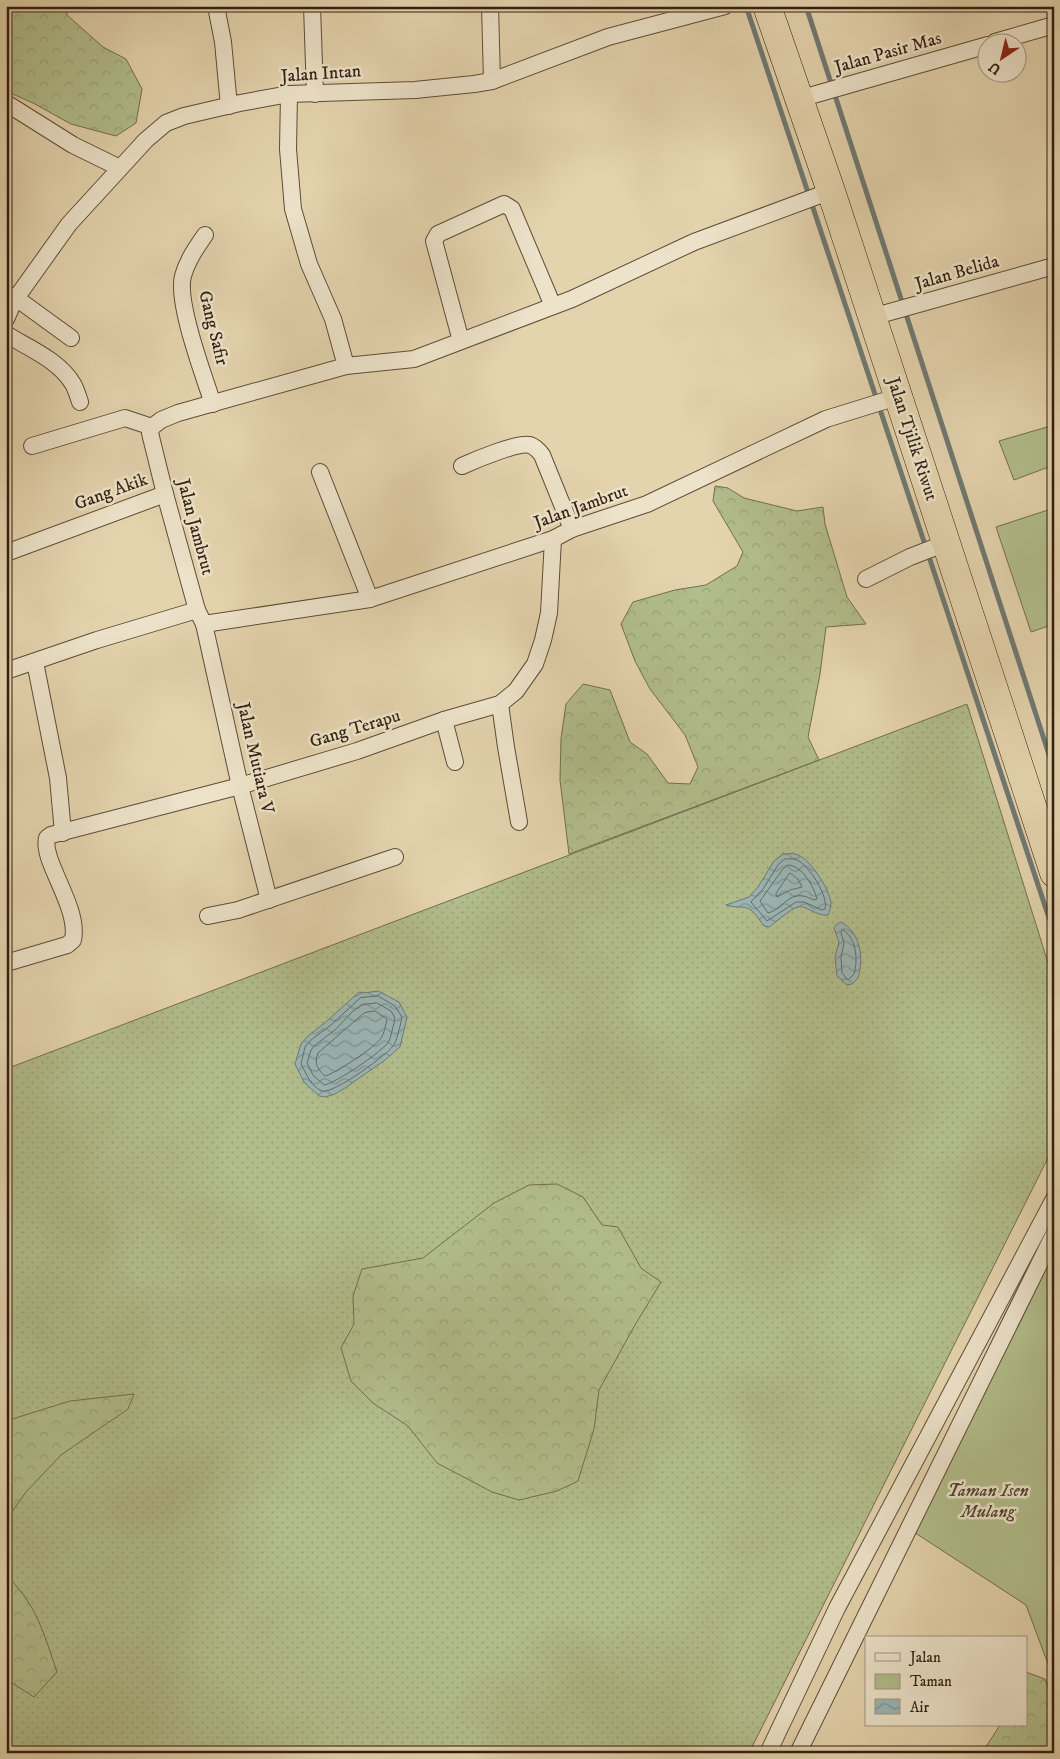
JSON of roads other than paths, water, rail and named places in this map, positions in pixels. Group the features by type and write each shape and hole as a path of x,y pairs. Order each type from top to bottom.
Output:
{"highway":[{"name":"Jalan Tjilik Riwut","path":"767,6 1052,862"}],"street":[{"path":"216,6 223,42 228,106"},
{"path":"312,6 315,94"},
{"path":"490,6 492,80"},
{"name":"Jalan Intan","path":"6,319 11,296 69,224 146,140 166,123 184,116 289,94 415,90 474,84 492,80 608,37 725,6"},
{"path":"1028,32 1054,24"},
{"name":"Jalan Pasir Mas","path":"799,98 978,48"},
{"path":"289,94 288,149 293,209 309,264 333,319 346,366"},
{"path":"6,103 73,145 120,168"},
{"path":"32,446 125,418 152,427 161,420 178,413 346,366 414,359 552,306 694,242 830,191"},
{"path":"461,341 434,241 438,234 504,204 512,209 552,306"},
{"name":"Gang Safir","path":"205,235 192,255 183,277 182,294 188,325 213,404"},
{"name":"Jalan Belida","path":"872,318 1054,266"},
{"path":"11,296 71,338"},
{"path":"6,334 44,357 65,373 73,384 80,402"},
{"name":"Jalan Jambrut","path":"152,427 150,433 165,494 200,617 370,599 553,539 572,529 648,504 826,419 897,397"},
{"path":"462,466 496,452 529,445 537,448 572,529"},
{"path":"320,472 370,599"},
{"name":"Gang Akik","path":"6,553 165,494"},
{"name":"Gang Terapu","path":"55,835 240,786 357,751 444,720 500,704 516,691 535,664 543,640 549,613 553,539"},
{"path":"866,579 910,557 946,543"},
{"path":"6,671 97,640 200,617"},
{"name":"Jalan Mutiara V","path":"200,617 269,900"},
{"path":"6,964 67,945 73,940 75,932 68,900 46,848 55,835 58,778 35,662"},
{"path":"500,704 519,822"},
{"path":"444,720 455,762"},
{"path":"208,916 238,910 395,857"},
{"path":"768,1753 836,1608 1054,1199"},
{"path":"798,1753 1054,1234"}],"water":[{"path":"783,854 801,856 813,867 830,898 831,905 828,915 820,914 804,907 797,907 769,927 764,926 750,909 726,905 749,897 758,887 774,861"},
{"path":"841,922 848,927 857,939 861,954 858,978 852,984 847,985 837,976 835,957 839,942 834,928"},
{"path":"378,991 399,1002 407,1017 400,1047 345,1088 335,1094 325,1097 319,1096 304,1082 295,1064 301,1044 359,992"}],"waterway":[{"path":"746,6 1054,933"},
{"path":"806,6 1054,770"}],"park label":[{"name":"Taman Isen Mulang","path":"988,1501"}]}
